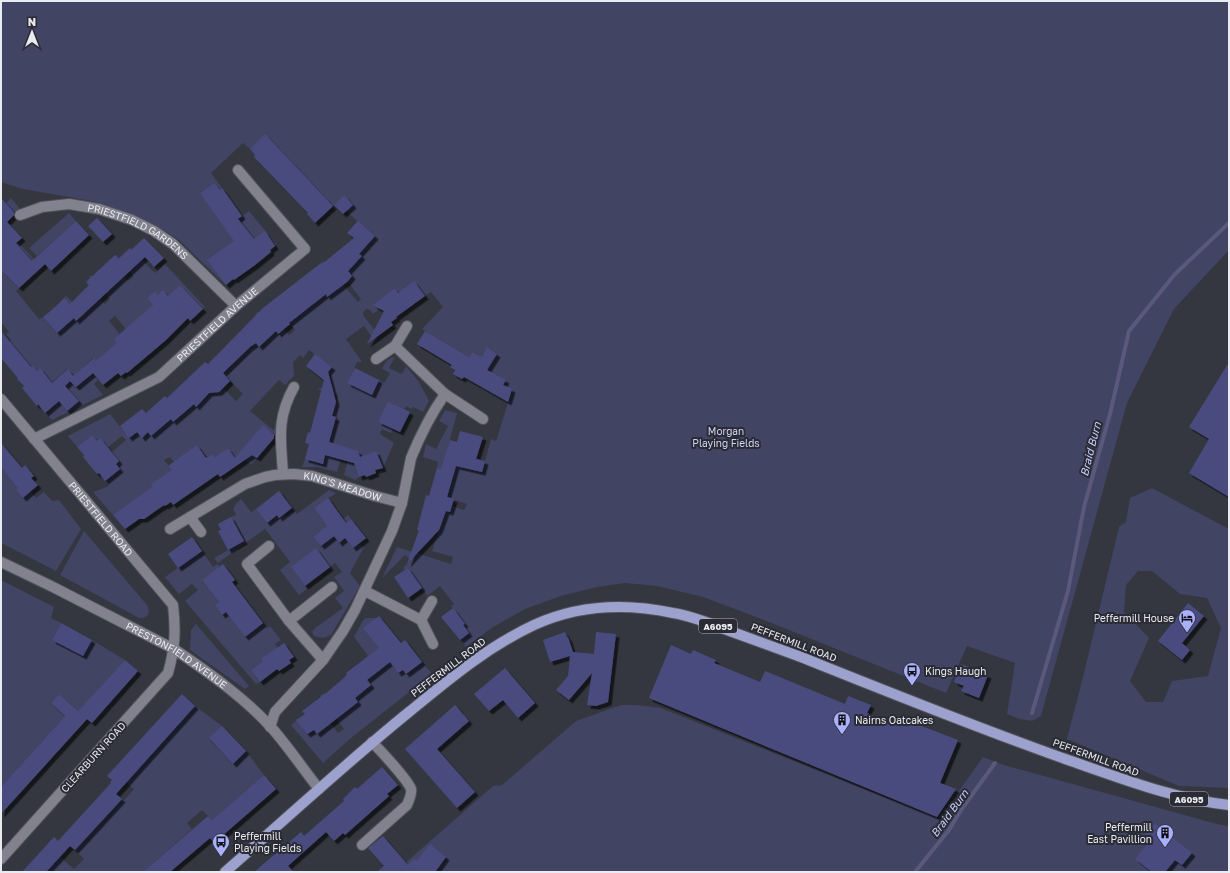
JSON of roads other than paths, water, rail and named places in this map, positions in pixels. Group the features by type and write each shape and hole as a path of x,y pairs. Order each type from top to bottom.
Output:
{"main road":[{"name":"PEFFERMILL ROAD","path":"225,872 372,742 465,666 495,646 532,626 569,612 609,607 652,609 672,612 709,623 1048,753 1149,788 1204,802 1229,805"}],"street":[{"name":"PRIESTFIELD AVENUE","path":"34,440 159,377 236,306 305,248 238,170"},
{"name":"PRIESTFIELD GARDENS","path":"20,215 42,207 69,204 98,208 132,220 154,231 172,244 236,306"},
{"path":"376,359 395,346 407,326"},
{"path":"395,346 445,394 483,419"},
{"path":"283,474 281,425 284,407 294,387"},
{"path":"270,727 275,712 323,660 343,631 364,591 392,531 402,503 414,451 427,422 445,394"},
{"name":"PRIESTFIELD ROAD","path":"1,399 173,606 176,628 174,649"},
{"name":"KING'S MEADOW","path":"170,530 245,484 265,477 283,474 312,476 402,503"},
{"path":"190,517 201,532"},
{"path":"269,546 246,564 289,621 323,660"},
{"name":"PRESTONFIELD AVENUE","path":"1,562 174,649 230,689 270,727 319,789"},
{"path":"289,621 332,587"},
{"path":"364,591 422,620 433,644"},
{"path":"422,620 432,601"},
{"name":"CLEARBURN ROAD","path":"1,859 168,673 174,649"},
{"path":"362,845 407,805 410,798 411,789 406,781 372,742"}],"waterway":[{"name":"Braid Burn","path":"1032,713 1068,591 1084,507 1110,414 1129,331 1175,274 1229,223"},
{"name":"Braid Burn","path":"915,872 949,830 961,810 995,763"}],"place":[{"name":"Peffermill House","path":"1187,633"},
{"name":"Kings Haugh","path":"912,686"},
{"name":"Nairns Oatcakes","path":"842,735"},
{"name":"Peffermill East Pavillion","path":"1165,848"},
{"name":"Peffermill Playing Fields","path":"221,857"}],"park label":[{"name":"Morgan Playing Fields","path":"726,436"}]}
